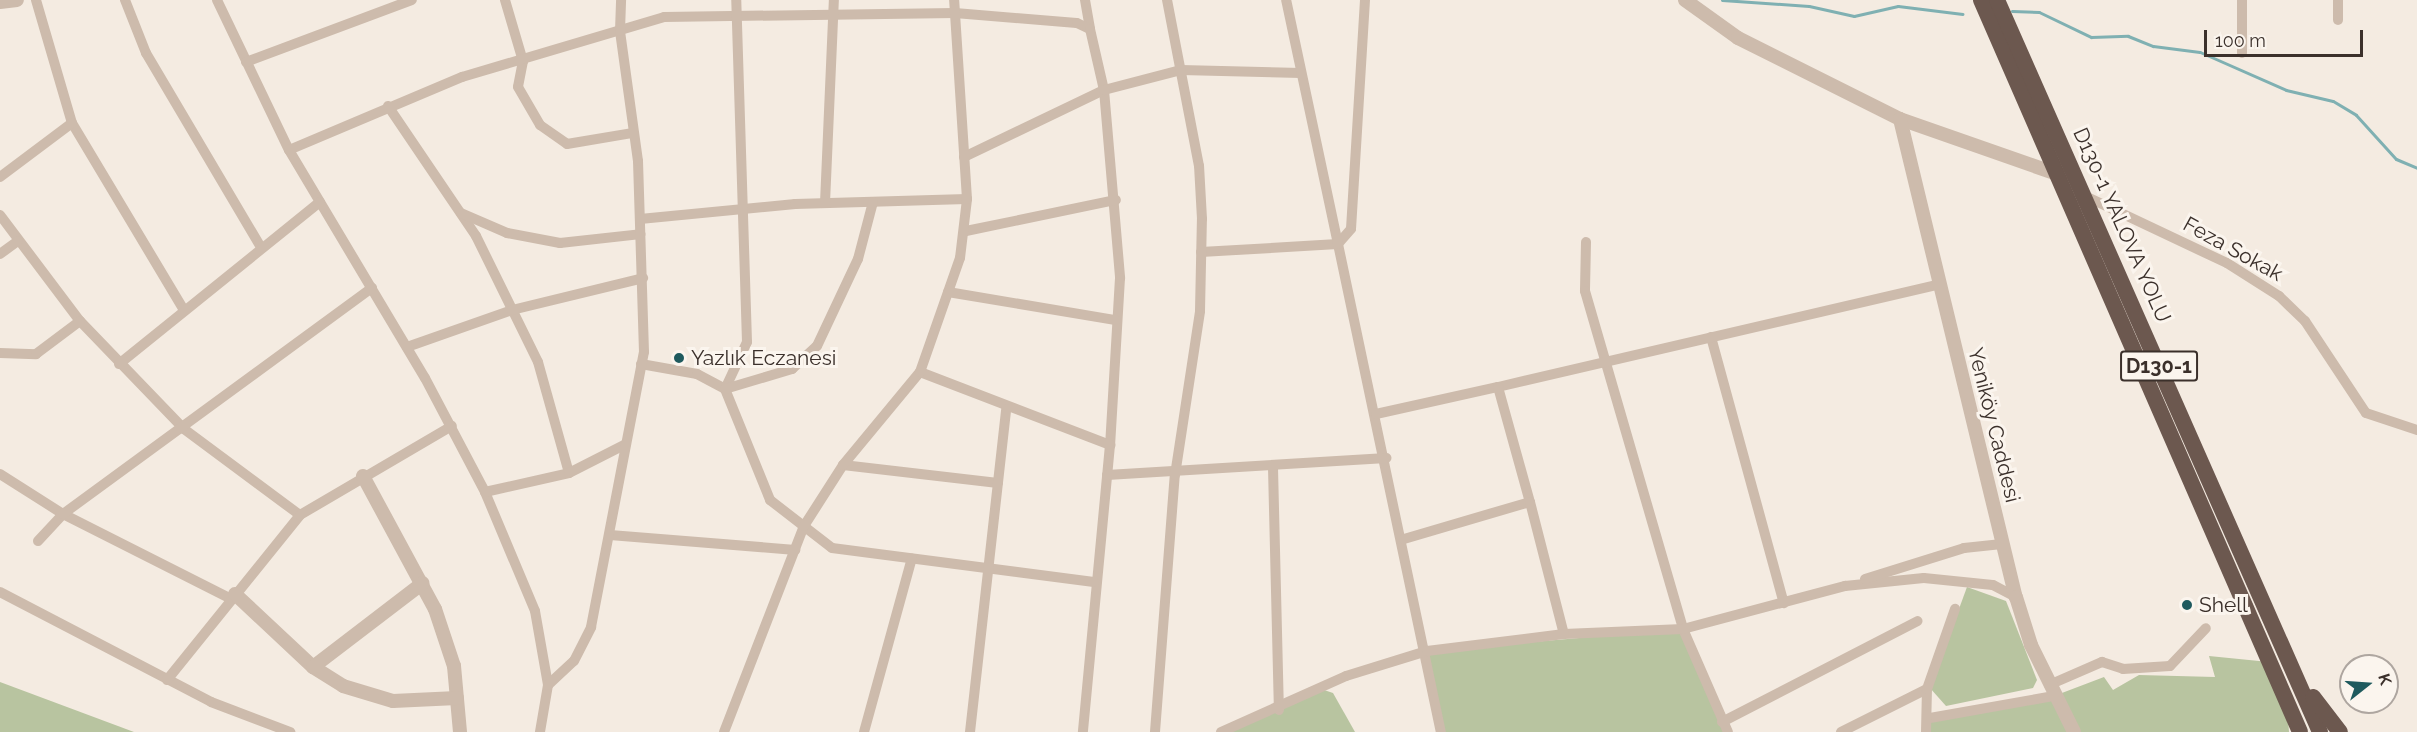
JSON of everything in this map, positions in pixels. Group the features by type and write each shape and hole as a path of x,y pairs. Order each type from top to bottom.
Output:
{"highway":[{"name":"D130-1","path":"1981,0 2060,175 2300,732"},
{"name":"D130-1 YALOVA YOLU","path":"1997,0 2320,731"},
{"path":"2265,607 2319,707 2340,732"},
{"path":"2287,704 2289,732"}],"street":[{"path":"0,2 17,0"},
{"path":"36,0 72,123 184,310"},
{"path":"125,0 146,53 260,246"},
{"path":"218,0 289,150 407,347 452,426 485,492 535,611 548,685 540,732"},
{"path":"246,62 412,0"},
{"path":"505,0 523,61 518,87 540,125 567,144 633,133"},
{"path":"548,685 574,661 591,627 641,364 644,278 633,133 620,31 621,0"},
{"path":"725,389 747,342 746,209 736,0"},
{"path":"825,203 834,0"},
{"path":"724,732 804,526 843,465 920,372 948,292 966,231 967,199 954,0"},
{"path":"1083,732 1094,582 1110,445 1116,320 1116,200 1104,90 1085,0"},
{"path":"1155,732 1175,475 1200,311 1201,252 1199,166 1167,0"},
{"path":"1286,0 1404,539 1441,732"},
{"path":"1201,252 1338,244 1351,229 1365,0"},
{"path":"1685,0 1738,38 1900,119 2060,175"},
{"path":"2242,0 2242,53"},
{"path":"2338,0 2338,20"},
{"path":"289,150 388,106 664,17 737,14 955,13 1077,23 1090,29"},
{"path":"964,157 1104,90 1181,70 1301,73"},
{"path":"388,106 460,213 538,362 569,473"},
{"name":"Yeniköy Caddesi","path":"1900,119 2016,597 2052,690 2074,732"},
{"path":"0,177 72,123"},
{"name":"Feza Sokak","path":"2085,196 2227,263 2279,296 2305,321 2366,413 2417,430"},
{"path":"640,219 825,203 967,199"},
{"path":"966,231 1116,200"},
{"path":"119,363 260,246 320,202"},
{"path":"725,389 792,369 817,346 858,259 873,202"},
{"path":"460,213 507,233 560,243 641,234"},
{"path":"0,215 80,321 184,429 300,515"},
{"path":"0,254 18,241"},
{"path":"1586,243 1585,291 1608,361 1683,629 1728,732"},
{"path":"407,347 512,310 644,278"},
{"path":"1376,414 1939,284"},
{"path":"38,541 63,514 184,429 372,288"},
{"path":"948,292 1116,320"},
{"path":"0,353 36,354 80,321"},
{"path":"1711,337 1784,603"},
{"path":"641,364 697,374 725,389 770,500 832,548 912,558 991,572 1094,582"},
{"path":"920,372 1006,410 1110,445"},
{"path":"1498,387 1564,634"},
{"path":"970,732 991,572 1006,410"},
{"path":"167,680 300,515 363,476 452,426"},
{"path":"485,492 569,473 626,444"},
{"path":"1107,475 1175,475 1386,458"},
{"path":"843,465 998,483"},
{"path":"1273,468 1279,710"},
{"path":"0,474 63,514 233,597 313,667 343,686 393,701 457,698"},
{"path":"363,476 423,583 454,666 460,732"},
{"path":"1404,539 1530,502"},
{"path":"610,536 795,550"},
{"path":"1221,732 1279,710 1346,676 1427,651 1564,634 1683,629 1845,586 1964,548 2002,543"},
{"path":"864,732 912,558"},
{"path":"1845,586 1957,580 1993,585 2016,597"},
{"path":"313,667 423,583"},
{"path":"0,592 167,680 261,723 290,732"},
{"path":"1926,732 1930,717 1927,688 1955,609"},
{"path":"1722,722 1918,621"},
{"path":"1930,717 2052,690 2102,662 2123,669 2170,666 2206,628"},
{"path":"1841,732 1927,688"},
{"path":"261,723 273,732"}],"green space":[{"path":"1967,587 2006,601 2037,680 2033,688 1946,706 1930,688"},
{"path":"1683,629 1728,732 1441,732 1427,651"},
{"path":"2209,656 2269,662 2287,704 2289,732 1926,732 1930,717 2054,696 2104,677 2113,690 2139,675 2215,677"},
{"path":"0,682 134,732 0,732"},
{"path":"1321,689 1333,693 1355,732 1221,732"}],"waterway":[{"path":"1722,0 1809,6 1854,16 1898,6 1963,14"},
{"path":"2012,11 2039,12 2091,37 2128,36 2153,46 2200,52 2286,90 2333,101 2356,115 2396,159 2417,168"}],"place":[{"name":"Yazlık Eczanesi","path":"679,358"},
{"name":"Shell","path":"2187,605"}]}
